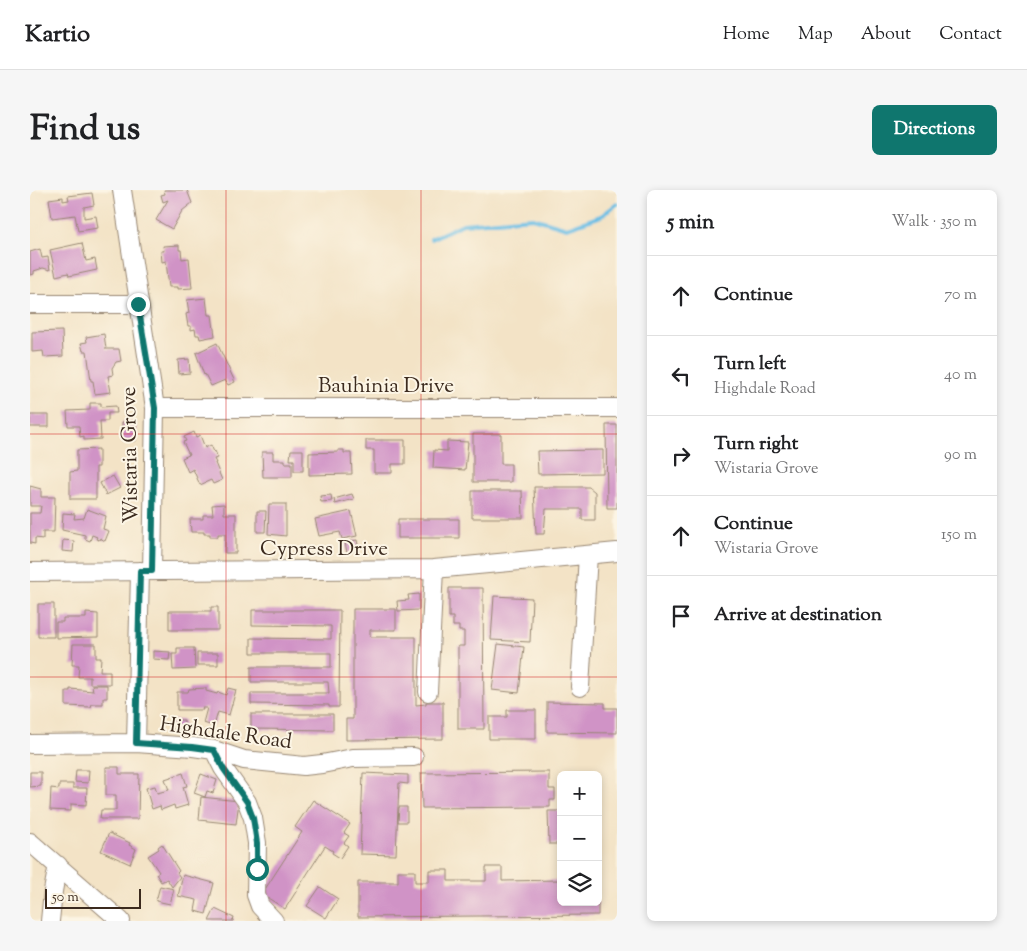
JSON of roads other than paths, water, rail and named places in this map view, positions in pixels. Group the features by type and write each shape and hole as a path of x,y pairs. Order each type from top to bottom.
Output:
{"street":[{"name":"Wistaria Grove","path":"122,190 155,408 136,743"},
{"path":"30,304 138,304"},
{"name":"Bauhinia Drive","path":"155,408 617,408"},
{"name":"Cypress Drive","path":"30,572 434,569 617,552"},
{"path":"580,687 588,555"},
{"path":"428,692 434,569"},
{"name":"Highdale Road","path":"30,744 136,743 192,747 214,750 244,760 304,766 353,758 414,757"},
{"path":"214,750 223,768 247,802 253,818 257,843 256,895 260,906 274,921"},
{"path":"30,842 121,921"},
{"path":"50,921 58,865"}],"waterway":[{"path":"431,239 463,224 533,218 567,228 601,216 617,204"}]}
